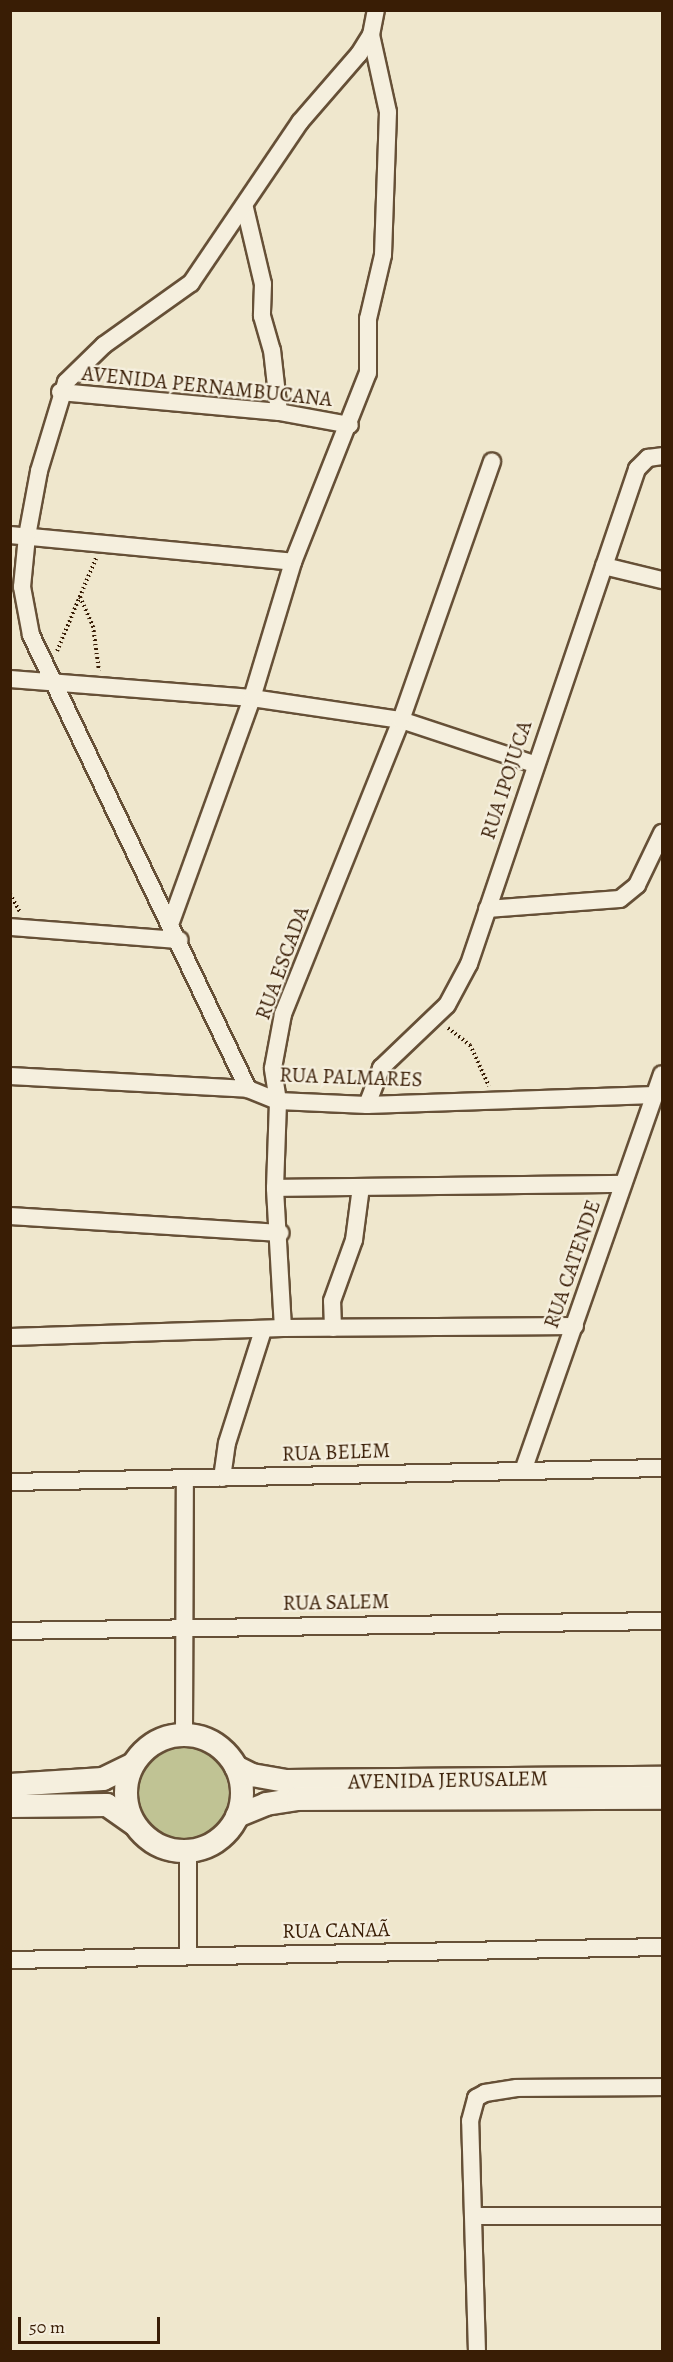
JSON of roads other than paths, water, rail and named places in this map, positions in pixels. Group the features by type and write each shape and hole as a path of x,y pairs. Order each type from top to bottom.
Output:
{"street":[{"path":"171,922 252,698 293,562 350,425 368,374 368,319 383,255 387,179 388,112 371,35 376,10"},
{"path":"248,1089 180,940 49,678 26,619 19,536 60,392 84,362 191,283 244,208 300,122 371,35"},
{"path":"244,208 263,284 262,316 272,350 279,412"},
{"name":"AVENIDA PERNAMBUCANA","path":"60,392 279,412 350,425"},
{"name":"RUA IPOJUCA","path":"367,1105 381,1068 447,1005 469,964 534,764 637,469 648,458 661,456"},
{"name":"RUA ESCADA","path":"283,1328 280,1233 275,1188 278,1101 273,1068 283,1014 400,720 492,462"},
{"path":"19,536 293,562"},
{"path":"604,566 663,580"},
{"path":"10,679 49,678 99,686 252,698 400,720 534,764"},
{"path":"487,909 620,899 637,885 662,835"},
{"path":"10,927 180,940"},
{"name":"RUA CATENDE","path":"524,1468 663,1074"},
{"name":"RUA PALMARES","path":"10,1076 248,1089 278,1101 367,1105 655,1095"},
{"path":"275,1188 623,1184"},
{"path":"333,1328 332,1300 354,1240 361,1187"},
{"path":"10,1216 280,1233"},
{"path":"10,1337 283,1328 575,1326"},
{"path":"222,1478 229,1434 263,1330"},
{"name":"RUA BELEM","path":"10,1482 524,1468 663,1468"},
{"path":"10,1785 103,1779 132,1765 152,1744 184,1733 187,1626 185,1479"},
{"name":"RUA SALEM","path":"10,1631 187,1626 663,1621"},
{"name":"AVENIDA JERUSALEM","path":"184,1733 213,1742 236,1767 252,1775 286,1781 385,1790 574,1788 663,1778"},
{"path":"132,1765 126,1796 135,1825"},
{"path":"10,1806 107,1805 135,1825 157,1845 188,1853 221,1839 237,1816 241,1783 236,1767"},
{"name":"AVENIDA JERUSALEM","path":"574,1788 663,1798"},
{"name":"AVENIDA JERUSALEM","path":"237,1816 266,1804 385,1790"},
{"path":"188,1853 188,1955"},
{"name":"RUA CANAÃ","path":"10,1960 663,1947"},
{"path":"477,2352 476,2216 470,2121 476,2098 485,2093 517,2088 663,2086"},
{"path":"476,2216 663,2216"}]}
